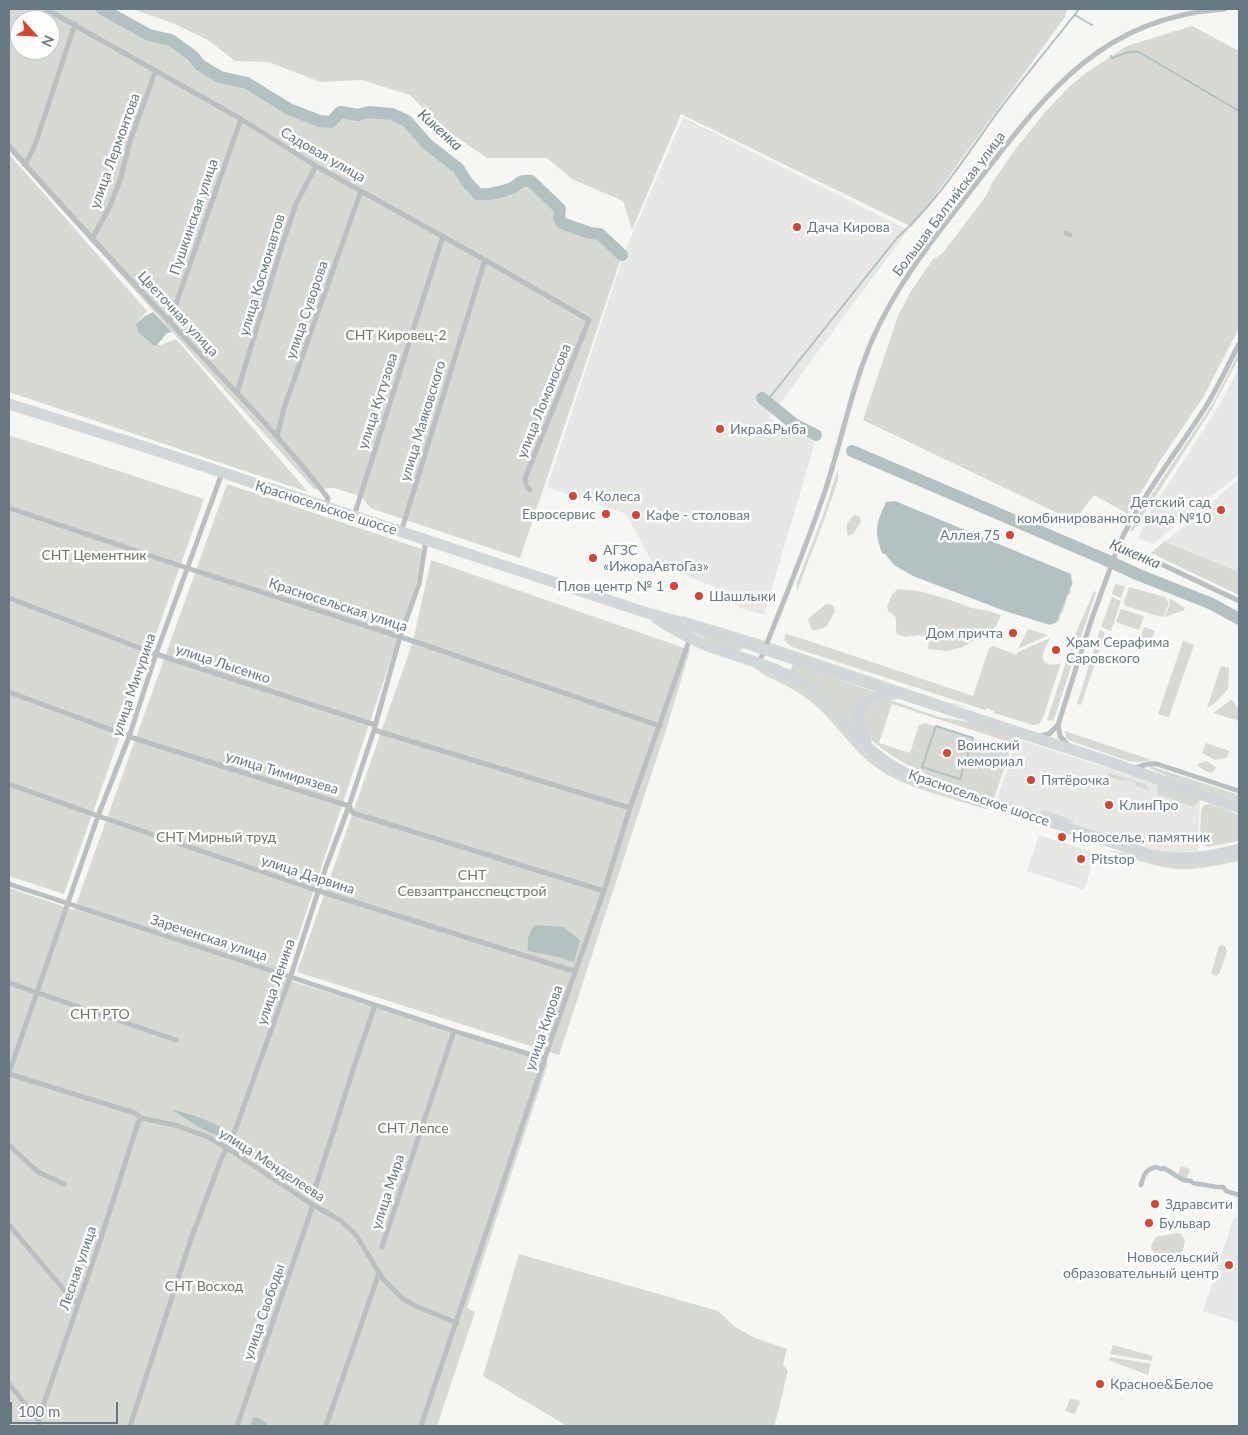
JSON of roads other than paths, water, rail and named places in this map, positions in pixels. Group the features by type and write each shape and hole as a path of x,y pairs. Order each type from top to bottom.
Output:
{"main road":[{"name":"Красносельское шоссе","path":"9,404 222,473 327,502 353,516 426,541 765,649 1132,770 1239,808"},
{"name":"Красносельское шоссе","path":"644,612 706,645 759,663 795,679 814,692 871,751 896,769 913,777 1144,854 1170,858 1189,858 1239,849"},
{"path":"871,751 857,721 859,711 864,703 872,699 901,694"}],"street":[{"name":"Садовая улица","path":"46,9 241,119 316,166 589,320"},
{"name":"Большая Балтийская улица","path":"759,663 816,518 864,360 888,307 927,246 1033,112 1058,85 1086,60 1107,45 1135,30 1157,22 1204,10 1224,9"},
{"path":"25,165 35,146 75,24"},
{"name":"улица Лермонтова","path":"92,239 110,206 120,180 131,138 156,70"},
{"name":"Пушкинская улица","path":"170,321 241,119"},
{"name":"Цветочная улица","path":"9,146 92,239 277,437 310,474 327,502"},
{"name":"улица Космонавтов","path":"237,394 296,204 316,166"},
{"name":"улица Суворова","path":"277,437 284,408 361,191"},
{"name":"улица Кутузова","path":"353,516 443,236"},
{"name":"улица Маяковского","path":"401,532 485,260"},
{"name":"улица Ломоносова","path":"530,490 525,478 589,320"},
{"path":"1075,751 1060,736 1058,725 1083,644 1119,544 1126,528 1141,504 1206,406 1239,344"},
{"name":"улица Мичурина","path":"9,1073 98,816 129,737 156,654 222,473"},
{"name":"Красносельская улица","path":"9,508 400,637 660,726"},
{"name":"улица Ленина","path":"130,1426 191,1239 222,1157 232,1139 349,806 400,637 419,584 426,541"},
{"path":"1119,544 1239,601"},
{"name":"улица Лысенко","path":"9,598 156,654 374,727 630,808"},
{"name":"улица Кирова","path":"421,1426 575,970 604,891 630,808 690,637"},
{"name":"улица Тимирязева","path":"9,692 129,737 349,806 352,813 604,891"},
{"path":"1032,737 1045,736 1058,725"},
{"path":"1132,770 1144,764 1157,764 1239,791"},
{"name":"улица Дарвина","path":"9,784 318,891 575,970"},
{"name":"Зареченская улица","path":"9,884 545,1060"},
{"path":"9,983 176,1040"},
{"path":"312,1195 376,1005"},
{"name":"улица Мира","path":"382,1247 454,1031"},
{"name":"улица Менделеева","path":"9,1073 135,1113 141,1118 175,1125 208,1137 313,1206 340,1220 356,1235 382,1279 404,1299 418,1307 457,1323"},
{"name":"Лесная улица","path":"41,1424 44,1403 141,1118"},
{"path":"9,1145 38,1172 64,1184"},
{"path":"1141,1185 1144,1173 1150,1168 1156,1167 1164,1168 1183,1180 1223,1187 1226,1191 1239,1195"},
{"name":"улица Свободы","path":"237,1426 313,1206"},
{"path":"9,1225 70,1297 78,1303"},
{"path":"326,1426 379,1273"},
{"path":"9,1384 41,1424"}],"waterway":[{"name":"Кикенка","path":"102,9 149,35 171,40 193,56 200,65 220,77 247,83 289,109 320,121 331,122 340,112 358,115 369,112 392,114 407,121 427,144 458,168 478,194 500,192 512,188 522,181 531,181 560,209 559,218 562,223 590,233 600,234 622,255"},
{"path":"766,402 897,238 938,194 997,113 1079,9"},
{"path":"1075,15 1092,25"},
{"path":"1111,56 1112,58 1129,52 1139,52 1239,111"},
{"name":"Кикенка","path":"762,398 794,424 816,435"},
{"name":"Кикенка","path":"852,451 1139,575 1212,604 1239,619"},
{"name":"Кикенка","path":"1104,559 1106,555"},
{"path":"936,726 973,738 960,779 922,767 936,726"}],"place":[{"name":"Дача Кирова","path":"797,227"},
{"name":"Икра&Рыба","path":"720,429"},
{"name":"4 Колеса","path":"573,496"},
{"name":"Детский сад комбинированного вида №10","path":"1221,510"},
{"name":"Евросервис","path":"606,514"},
{"name":"Кафе - столовая","path":"636,515"},
{"name":"Аллея 75","path":"1010,535"},
{"name":"АГЗС «ИжораАвтоГаз»","path":"593,558"},
{"name":"Плов центр № 1","path":"674,586"},
{"name":"Шашлыки","path":"699,596"},
{"name":"Дом причта","path":"1013,633"},
{"name":"Храм Серафима Саровского","path":"1056,650"},
{"name":"Воинский мемориал","path":"947,753"},
{"name":"Пятёрочка","path":"1031,780"},
{"name":"КлинПро","path":"1109,805"},
{"name":"Новоселье, памятник","path":"1062,837"},
{"name":"Pitstop","path":"1081,859"},
{"name":"Здравсити","path":"1155,1204"},
{"name":"Бульвар","path":"1149,1223"},
{"name":"Новосельский образовательный центр","path":"1229,1265"},
{"name":"Красное&Белое","path":"1100,1384"}],"park label":[{"name":"СНТ Кировец-2","path":"396,335"},
{"name":"СНТ Цементник","path":"94,555"},
{"name":"СНТ Мирный труд","path":"216,837"},
{"name":"СНТ Севзаптрансспецстрой","path":"472,884"},
{"name":"СНТ РТО","path":"100,1014"},
{"name":"СНТ Лепсе","path":"413,1128"},
{"name":"СНТ Восход","path":"204,1286"}]}
